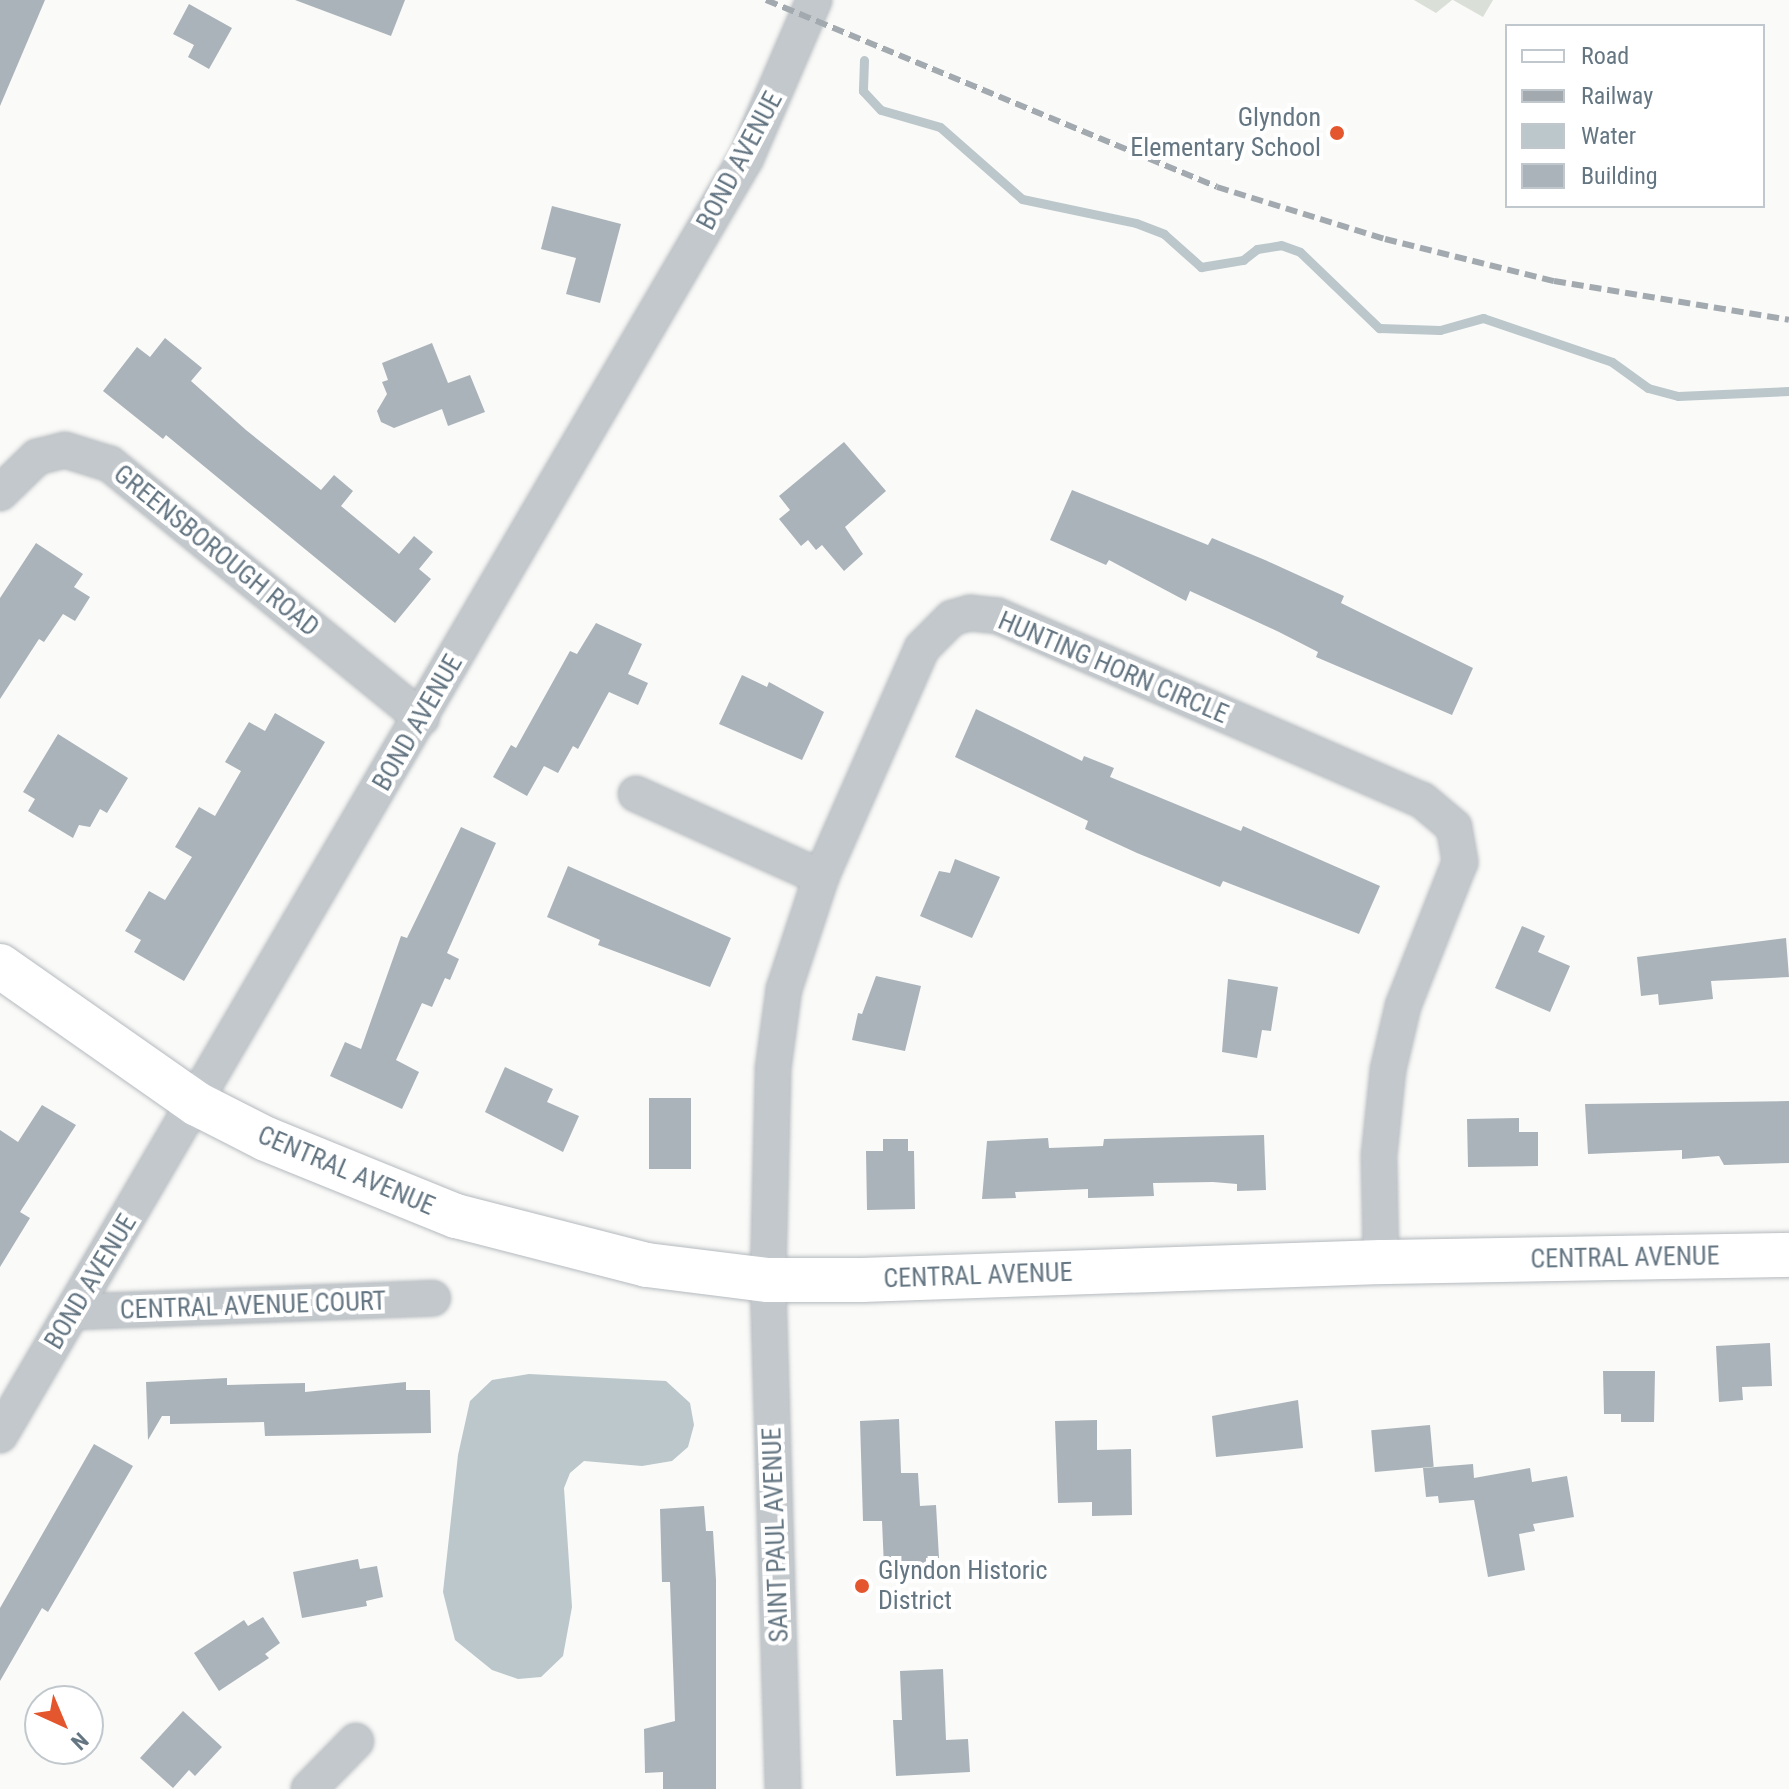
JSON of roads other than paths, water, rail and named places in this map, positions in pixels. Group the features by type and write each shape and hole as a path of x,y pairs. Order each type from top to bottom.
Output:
{"main road":[{"name":"CENTRAL AVENUE","path":"0,966 197,1104 342,1173 456,1216 631,1262 768,1280 1381,1262 1789,1255"}],"street":[{"name":"BOND AVENUE","path":"0,1435 197,1104 746,158 814,0"},
{"name":"GREENSBOROUGH ROAD","path":"0,493 37,457 65,450 110,464 421,718"},
{"name":"HUNTING HORN CIRCLE","path":"768,1280 773,1069 784,989 821,877 922,648 952,618 970,613 998,616 1422,800 1443,814 1460,844 1460,862 1403,1006 1388,1070 1379,1156 1381,1262"},
{"path":"636,794 821,877"},
{"name":"SAINT PAUL AVENUE","path":"768,1280 783,1789"},
{"name":"CENTRAL AVENUE COURT","path":"73,1312 433,1298"},
{"path":"309,1789 356,1741"}],"water":[{"path":"529,1374 666,1381 690,1403 694,1425 688,1447 672,1461 642,1466 584,1461 570,1473 564,1488 572,1607 563,1656 541,1677 518,1679 492,1670 455,1640 443,1592 458,1455 470,1401 492,1380"}],"waterway":[{"path":"864,60 863,91 881,110 940,127 1022,199 1136,223 1164,234 1201,267 1243,260 1257,249 1281,245 1300,252 1379,328 1440,330 1483,318 1612,362 1648,388 1678,396 1789,391"}],"railway":[{"path":"766,0 1217,187 1385,239 1554,281 1789,320"}],"place":[{"name":"Glyndon Elementary School","path":"1337,133"},
{"name":"Glyndon Historic District","path":"862,1586"}]}
